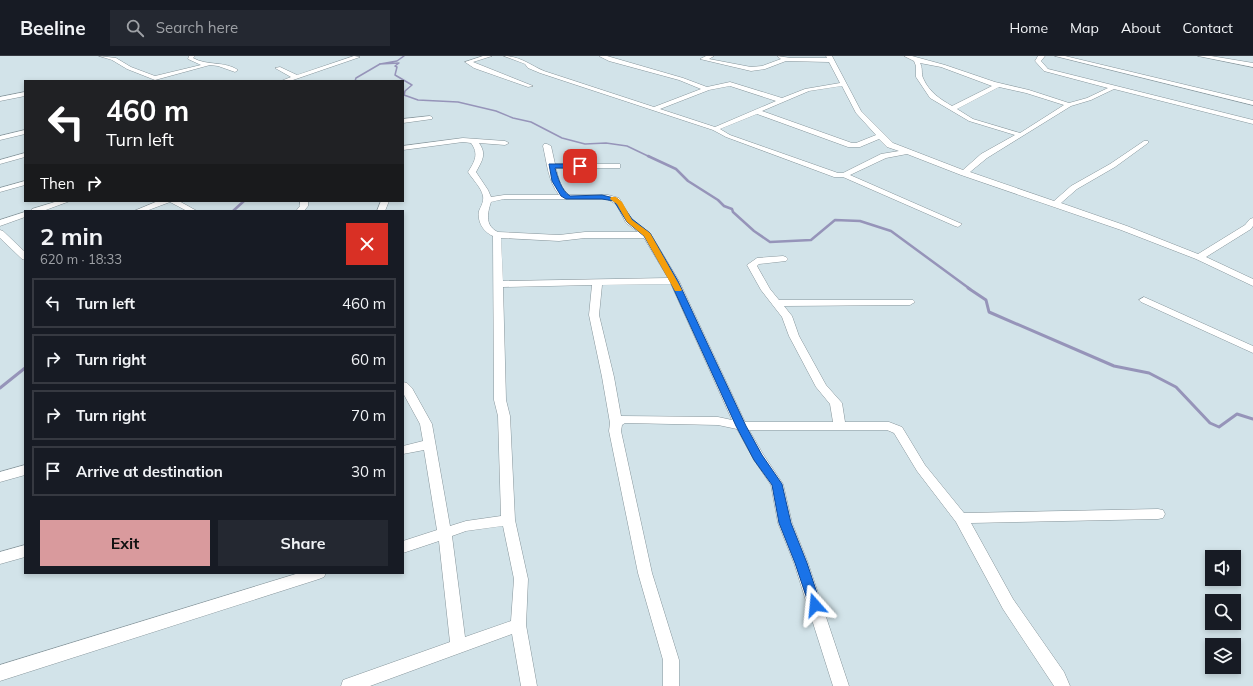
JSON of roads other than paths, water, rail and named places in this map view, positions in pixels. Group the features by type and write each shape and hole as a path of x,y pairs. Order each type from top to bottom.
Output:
{"street":[{"path":"102,56 114,59 135,71 155,78 216,64 235,70"},
{"path":"114,59 126,56"},
{"path":"489,56 468,62 476,67 530,86"},
{"path":"508,56 527,63 530,67 542,72 656,108 715,129 728,136 760,146 837,175 844,175 958,224"},
{"path":"602,56 611,60 681,79 708,89"},
{"path":"711,56 703,59 745,69 763,68"},
{"path":"907,56 916,60 943,66 998,85 1027,91 1069,105"},
{"path":"1041,56 1038,61 1046,70 1112,88 1252,122"},
{"path":"1058,56 1253,102"},
{"path":"1202,56 1253,65"},
{"path":"190,57 207,65"},
{"path":"287,80 357,57"},
{"path":"747,75 782,58 831,58 858,112 890,145 1199,257 1253,283"},
{"path":"916,60 920,66 919,77 932,97 971,120 1020,135"},
{"path":"278,68 297,77"},
{"path":"656,108 708,89 730,84 738,78"},
{"path":"730,84 781,100"},
{"path":"715,129 781,100 816,87 844,84"},
{"path":"952,109 998,85"},
{"path":"964,173 984,156 1069,105 1089,99 1112,88"},
{"path":"0,100 24,94"},
{"path":"755,111 851,145 857,145 880,136"},
{"path":"404,121 430,118"},
{"path":"0,138 24,132"},
{"path":"404,148 457,141 505,143"},
{"path":"474,142 480,149 480,157 472,172 487,194 488,200 482,213 488,232 497,235 536,235 559,238 647,235"},
{"path":"1056,204 1071,189 1108,168 1146,142"},
{"path":"546,146 555,181 563,195 569,198"},
{"path":"844,175 884,156 906,152"},
{"path":"0,162 24,155"},
{"path":"551,166 617,166"},
{"path":"0,190 24,182"},
{"path":"488,200 504,197 602,197 616,200 629,221 647,235 674,281 741,426 758,457 779,490 785,523 801,563 841,686"},
{"path":"38,210 63,202"},
{"path":"141,210 163,202"},
{"path":"175,202 191,210"},
{"path":"0,222 24,214"},
{"path":"1199,257 1248,227 1253,221"},
{"path":"0,233 23,253"},
{"path":"497,235 500,400 504,416 508,520 521,579 518,625 529,686"},
{"path":"783,259 757,261 752,264 766,290 786,316 794,336 822,387 836,403 840,427"},
{"path":"498,284 674,281"},
{"path":"597,283 594,316 608,377 616,423 615,431 645,573 671,660 671,686"},
{"path":"1144,300 1253,350"},
{"path":"777,303 910,302"},
{"path":"404,387 412,397 426,424 445,534 458,647"},
{"path":"616,423 623,419 718,421 741,426 889,426 898,430 921,468 961,518 1008,604 1058,677 1062,686"},
{"path":"404,450 429,444"},
{"path":"0,477 24,470"},
{"path":"961,518 1158,514"},
{"path":"404,547 466,526 508,520"},
{"path":"0,558 24,551"},
{"path":"0,673 316,574"},
{"path":"349,686 518,625"}],"waterway":[{"path":"380,64 397,61 404,56"},
{"path":"380,64 399,63 395,66 397,67 395,75 404,80"},
{"path":"355,80 356,78 380,64"},
{"path":"404,80 412,85 405,91 404,95"},
{"path":"404,95 418,100 458,102 496,111 513,118 531,122 562,138 585,144 606,143 627,146 650,157"},
{"path":"648,156 676,169 688,181 718,200 724,206 732,209 733,212 754,231 770,242 811,240 835,220 860,221 891,231 970,289"},
{"path":"234,210 243,202"},
{"path":"968,288 986,300 989,312 1114,366 1149,373 1176,387 1210,423 1219,427 1237,414 1253,419"},
{"path":"0,388 24,369"}]}
